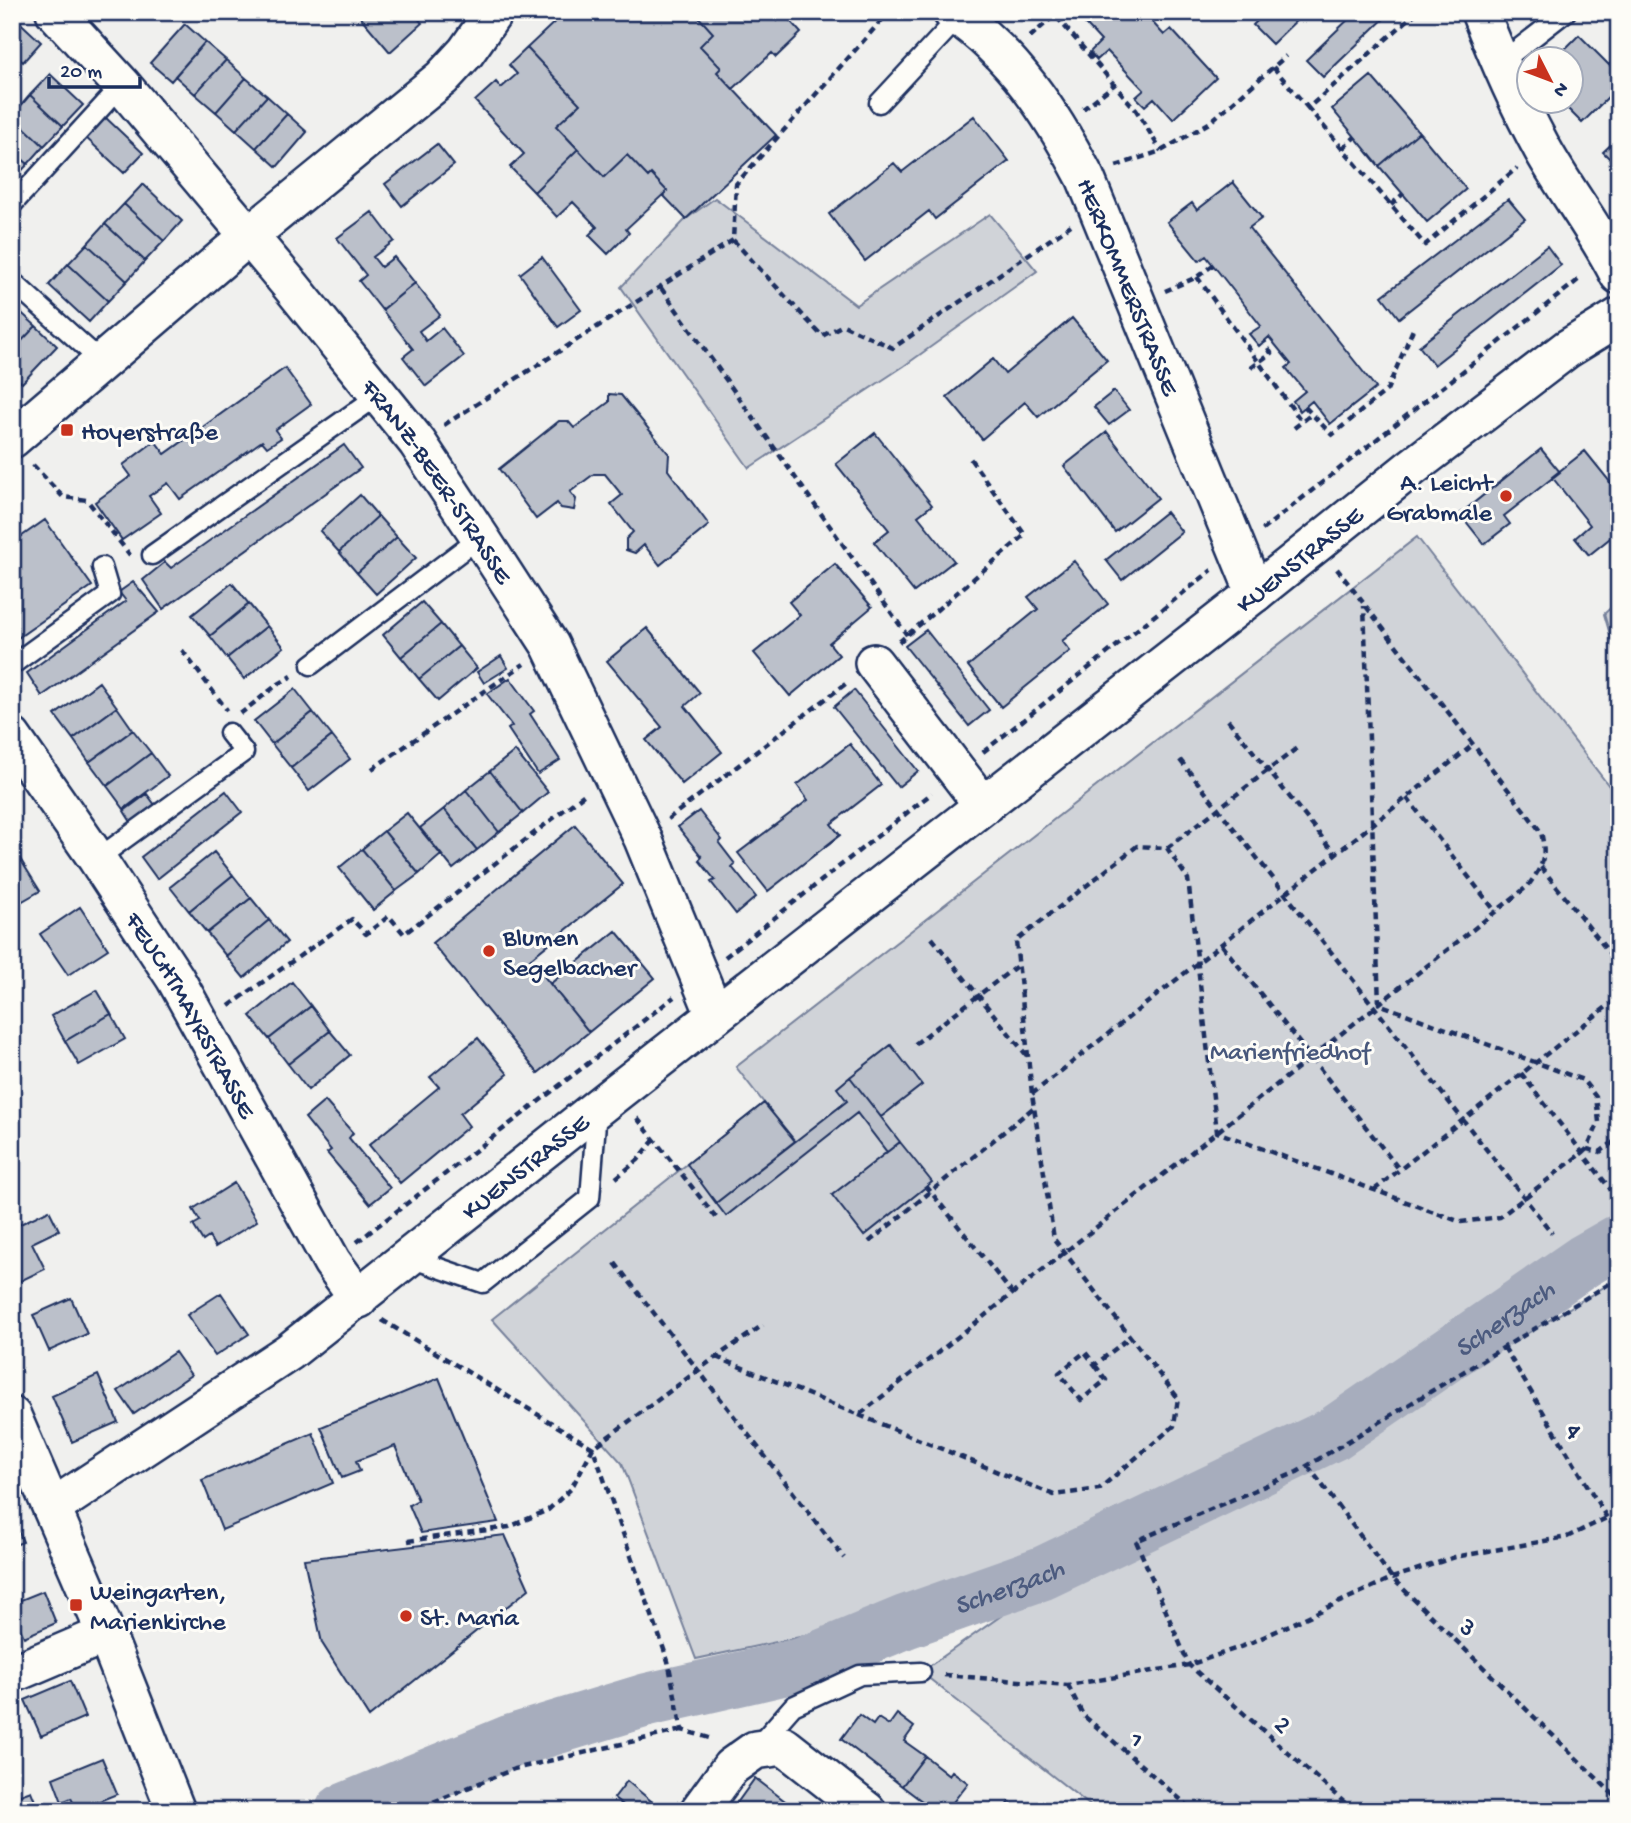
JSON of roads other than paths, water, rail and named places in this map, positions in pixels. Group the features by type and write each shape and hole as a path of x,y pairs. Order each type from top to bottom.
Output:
{"street":[{"name":"FRANZ-BEER-STRASSE","path":"55,12 122,85 250,235 417,442 480,537 550,645 643,839 715,1015"},
{"path":"19,448 103,363 250,235 442,78 466,52 494,12"},
{"path":"1480,12 1500,62 1543,149 1619,275"},
{"name":"HERKOMMERSTRASSE","path":"955,15 1004,57 1034,90 1058,125 1091,192 1255,593"},
{"name":"KUENSTRASSE","path":"52,1508 289,1352 359,1299 597,1107 1411,468 1556,357 1619,317"},
{"path":"874,663 983,805"},
{"name":"FEUCHTMAYRSTRASSE","path":"12,737 175,978 332,1262 359,1299"},
{"path":"12,1416 106,1634 176,1811"},
{"path":"12,1674 106,1634"},
{"path":"699,1811 731,1767 769,1748 867,1811"}],"lane":[{"path":"1500,62 1566,12"},
{"path":"879,103 955,15"},
{"path":"12,205 122,85"},
{"path":"12,281 103,363"},
{"path":"152,555 379,395"},
{"path":"311,664 480,537"},
{"path":"12,665 110,594 102,567"},
{"path":"97,859 244,752 229,733"},
{"path":"410,1258 483,1283 590,1198 597,1107"},
{"path":"769,1748 793,1706 860,1675 921,1671"}],"waterway":[{"name":"Scherzach","path":"342,1811 512,1741 647,1700 804,1664 905,1622 1043,1573 1333,1434 1584,1261 1619,1241"}],"place":[{"name":"Hoyerstraße","path":"67,430"},
{"name":"A. Leicht Grabmale","path":"1506,496"},
{"name":"Blumen Segelbacher","path":"489,951"},
{"name":"Weingarten, Marienkirche","path":"76,1605"},
{"name":"St. Maria","path":"406,1616"}],"park label":[{"name":"Marienfriedhof","path":"1290,1050"}]}
